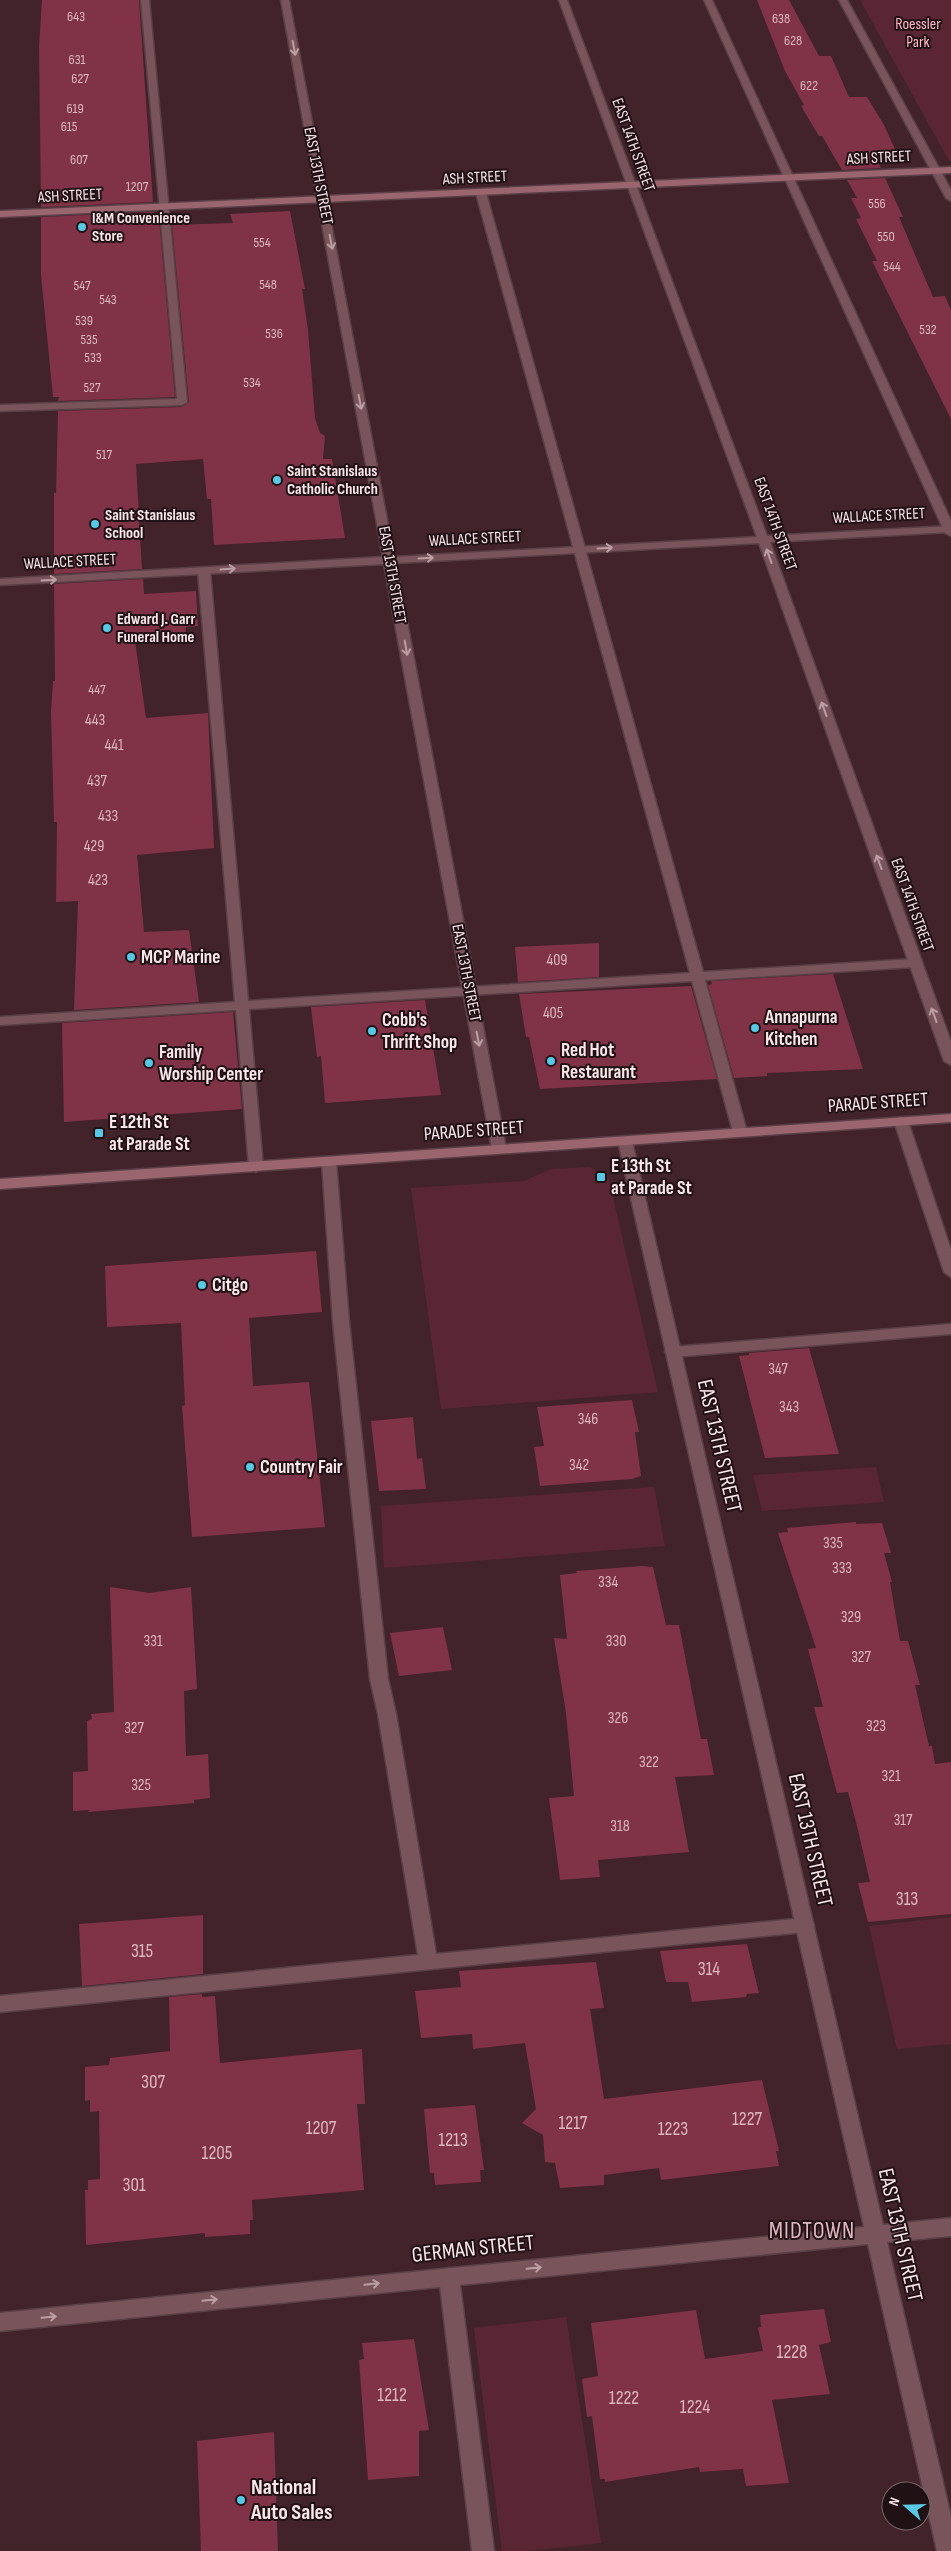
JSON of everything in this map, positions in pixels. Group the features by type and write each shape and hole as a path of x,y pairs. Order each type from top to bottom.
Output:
{"street":[{"path":"0,408 182,402 145,0"},
{"name":"EAST 13TH STREET","path":"285,0 499,1149"},
{"name":"EAST 14TH STREET","path":"563,0 763,539 951,1061"},
{"path":"708,0 950,530"},
{"path":"843,0 951,198"},
{"name":"ASH STREET","path":"0,214 951,170"},
{"path":"481,193 581,549 740,1132"},
{"name":"WALLACE STREET","path":"0,582 390,559 950,530"},
{"path":"204,571 256,1167"},
{"path":"0,1021 915,963"},
{"name":"PARADE STREET","path":"0,1184 951,1118"},
{"path":"901,1121 951,1272"},
{"name":"EAST 13TH STREET","path":"625,1141 948,2551"},
{"path":"329,1162 341,1322 379,1679 387,1714 428,1960"},
{"path":"673,1352 951,1329"},
{"path":"0,2004 428,1960 805,1925"},
{"name":"GERMAN STREET","path":"0,2322 951,2227"},
{"path":"449,2277 483,2551"}],"green space":[{"name":"Roessler Park","path":"860,0 951,0 951,162 948,159"},
{"path":"590,1167 608,1176 658,1392 441,1409 411,1188 524,1181 551,1169"},
{"path":"876,1467 884,1502 762,1511 753,1475"},
{"path":"654,1487 665,1546 384,1568 381,1506"},
{"path":"951,1917 951,2044 897,2049 869,1926"},
{"path":"566,2317 601,2543 527,2551 502,2551 474,2328"}],"building":[{"path":"42,0 139,0 153,202 41,207 39,47"},
{"path":"757,0 789,0 819,56 831,56 849,97 867,97 884,125 899,158 877,160 881,168 842,170 801,106 804,105 785,71"},
{"path":"885,178 903,217 899,217 933,297 945,296 951,310 951,419 872,261 877,261 856,219 861,218 851,198 857,198 847,180"},
{"path":"290,211 305,289 302,289 308,330 315,418 320,433 325,436 323,459 332,459 345,538 214,545 211,499 207,499 203,459 136,464 142,569 54,574 54,493 56,493 58,411 182,407 189,402 172,225 233,223 230,214"},
{"path":"154,212 155,218 159,218 175,397 58,401 59,397 53,397 41,275 41,217"},
{"path":"143,579 144,594 196,591 198,626 186,627 185,639 135,641 146,718 208,713 214,848 137,855 144,932 189,930 199,1002 74,1010 78,901 56,902 57,822 54,822 51,711 53,681 55,681 54,584"},
{"path":"599,943 599,977 518,982 515,947"},
{"path":"833,974 863,1069 767,1073 767,1076 734,1078 708,985 712,984 711,981"},
{"path":"691,986 717,1079 540,1089 529,1037 526,1037 519,994"},
{"name":"Cobb's Thrift Shop","path":"425,1000 441,1095 325,1103 321,1056 317,1057 311,1007"},
{"path":"233,1012 242,1109 64,1122 62,1023"},
{"path":"316,1251 322,1312 249,1318 253,1386 309,1382 325,1527 192,1537 182,1406 185,1405 181,1323 107,1327 105,1266"},
{"path":"809,1348 839,1454 765,1458 739,1356 749,1355 749,1353"},
{"path":"632,1400 639,1432 635,1432 641,1476 632,1479 540,1486 534,1447 544,1446 537,1407"},
{"path":"413,1417 417,1459 422,1458 426,1489 379,1491 371,1421"},
{"path":"856,1522 856,1524 882,1523 891,1553 884,1553 892,1582 890,1582 900,1641 908,1641 920,1685 915,1685 929,1746 932,1746 935,1764 951,1762 951,1914 868,1922 858,1883 870,1882 858,1830 848,1792 837,1793 814,1707 823,1707 808,1649 816,1648 778,1533 788,1532 787,1528"},
{"path":"642,1566 653,1567 666,1625 679,1625 701,1739 707,1739 714,1775 675,1777 689,1852 598,1860 600,1877 560,1880 549,1798 574,1796 566,1713 554,1638 567,1639 560,1575 577,1573 576,1571"},
{"path":"110,1587 150,1593 191,1587 197,1689 184,1691 186,1756 208,1754 210,1798 194,1800 194,1803 88,1812 89,1810 73,1811 73,1772 88,1771 87,1721 92,1719 91,1714 114,1712"},
{"path":"443,1627 452,1670 399,1676 390,1633"},
{"path":"203,1915 203,1974 82,1986 79,1924"},
{"path":"747,1944 759,1993 747,1994 746,1997 692,2002 688,1982 666,1982 660,1951"},
{"path":"596,1962 604,2008 590,2009 604,2099 762,2080 779,2151 776,2151 779,2166 661,2180 659,2168 604,2175 604,2185 560,2188 555,2163 545,2162 543,2135 522,2123 536,2109 525,2043 473,2049 472,2034 421,2038 415,1991 461,1987 459,1971"},
{"path":"202,1994 202,1997 215,1996 220,2063 362,2049 365,2104 357,2104 364,2190 252,2200 253,2220 250,2220 250,2234 205,2237 205,2233 86,2245 85,2190 88,2190 88,2180 100,2179 99,2111 90,2112 90,2100 85,2101 85,2067 109,2065 110,2058 170,2051 169,1997"},
{"path":"475,2105 484,2170 480,2170 481,2182 435,2185 434,2173 430,2173 424,2109"},
{"path":"824,2309 831,2342 819,2345 830,2394 772,2400 789,2483 746,2486 743,2469 700,2472 699,2467 605,2482 605,2479 600,2479 592,2416 587,2417 582,2379 598,2376 591,2323 696,2310 705,2359 763,2351 758,2328 761,2327 760,2315"},
{"path":"414,2339 429,2430 419,2431 419,2476 368,2480 359,2360 364,2359 362,2343"},
{"path":"274,2432 278,2551 201,2551 197,2441"}],"place":[{"name":"I&M Convenience Store","path":"82,227"},
{"name":"Saint Stanislaus Catholic Church","path":"277,480"},
{"name":"Saint Stanislaus School","path":"95,524"},
{"name":"Edward J. Garr Funeral Home","path":"107,628"},
{"name":"MCP Marine","path":"131,957"},
{"name":"Annapurna Kitchen","path":"755,1028"},
{"name":"Cobb's Thrift Shop","path":"372,1031"},
{"name":"Red Hot Restaurant","path":"551,1061"},
{"name":"Family Worship Center","path":"149,1063"},
{"name":"E 12th St at Parade St","path":"99,1133"},
{"name":"E 13th St at Parade St","path":"601,1177"},
{"name":"Citgo","path":"202,1285"},
{"name":"Country Fair","path":"250,1467"},
{"name":"National Auto Sales","path":"241,2500"}],"district":[{"name":"MIDTOWN","path":"812,2230"}]}
